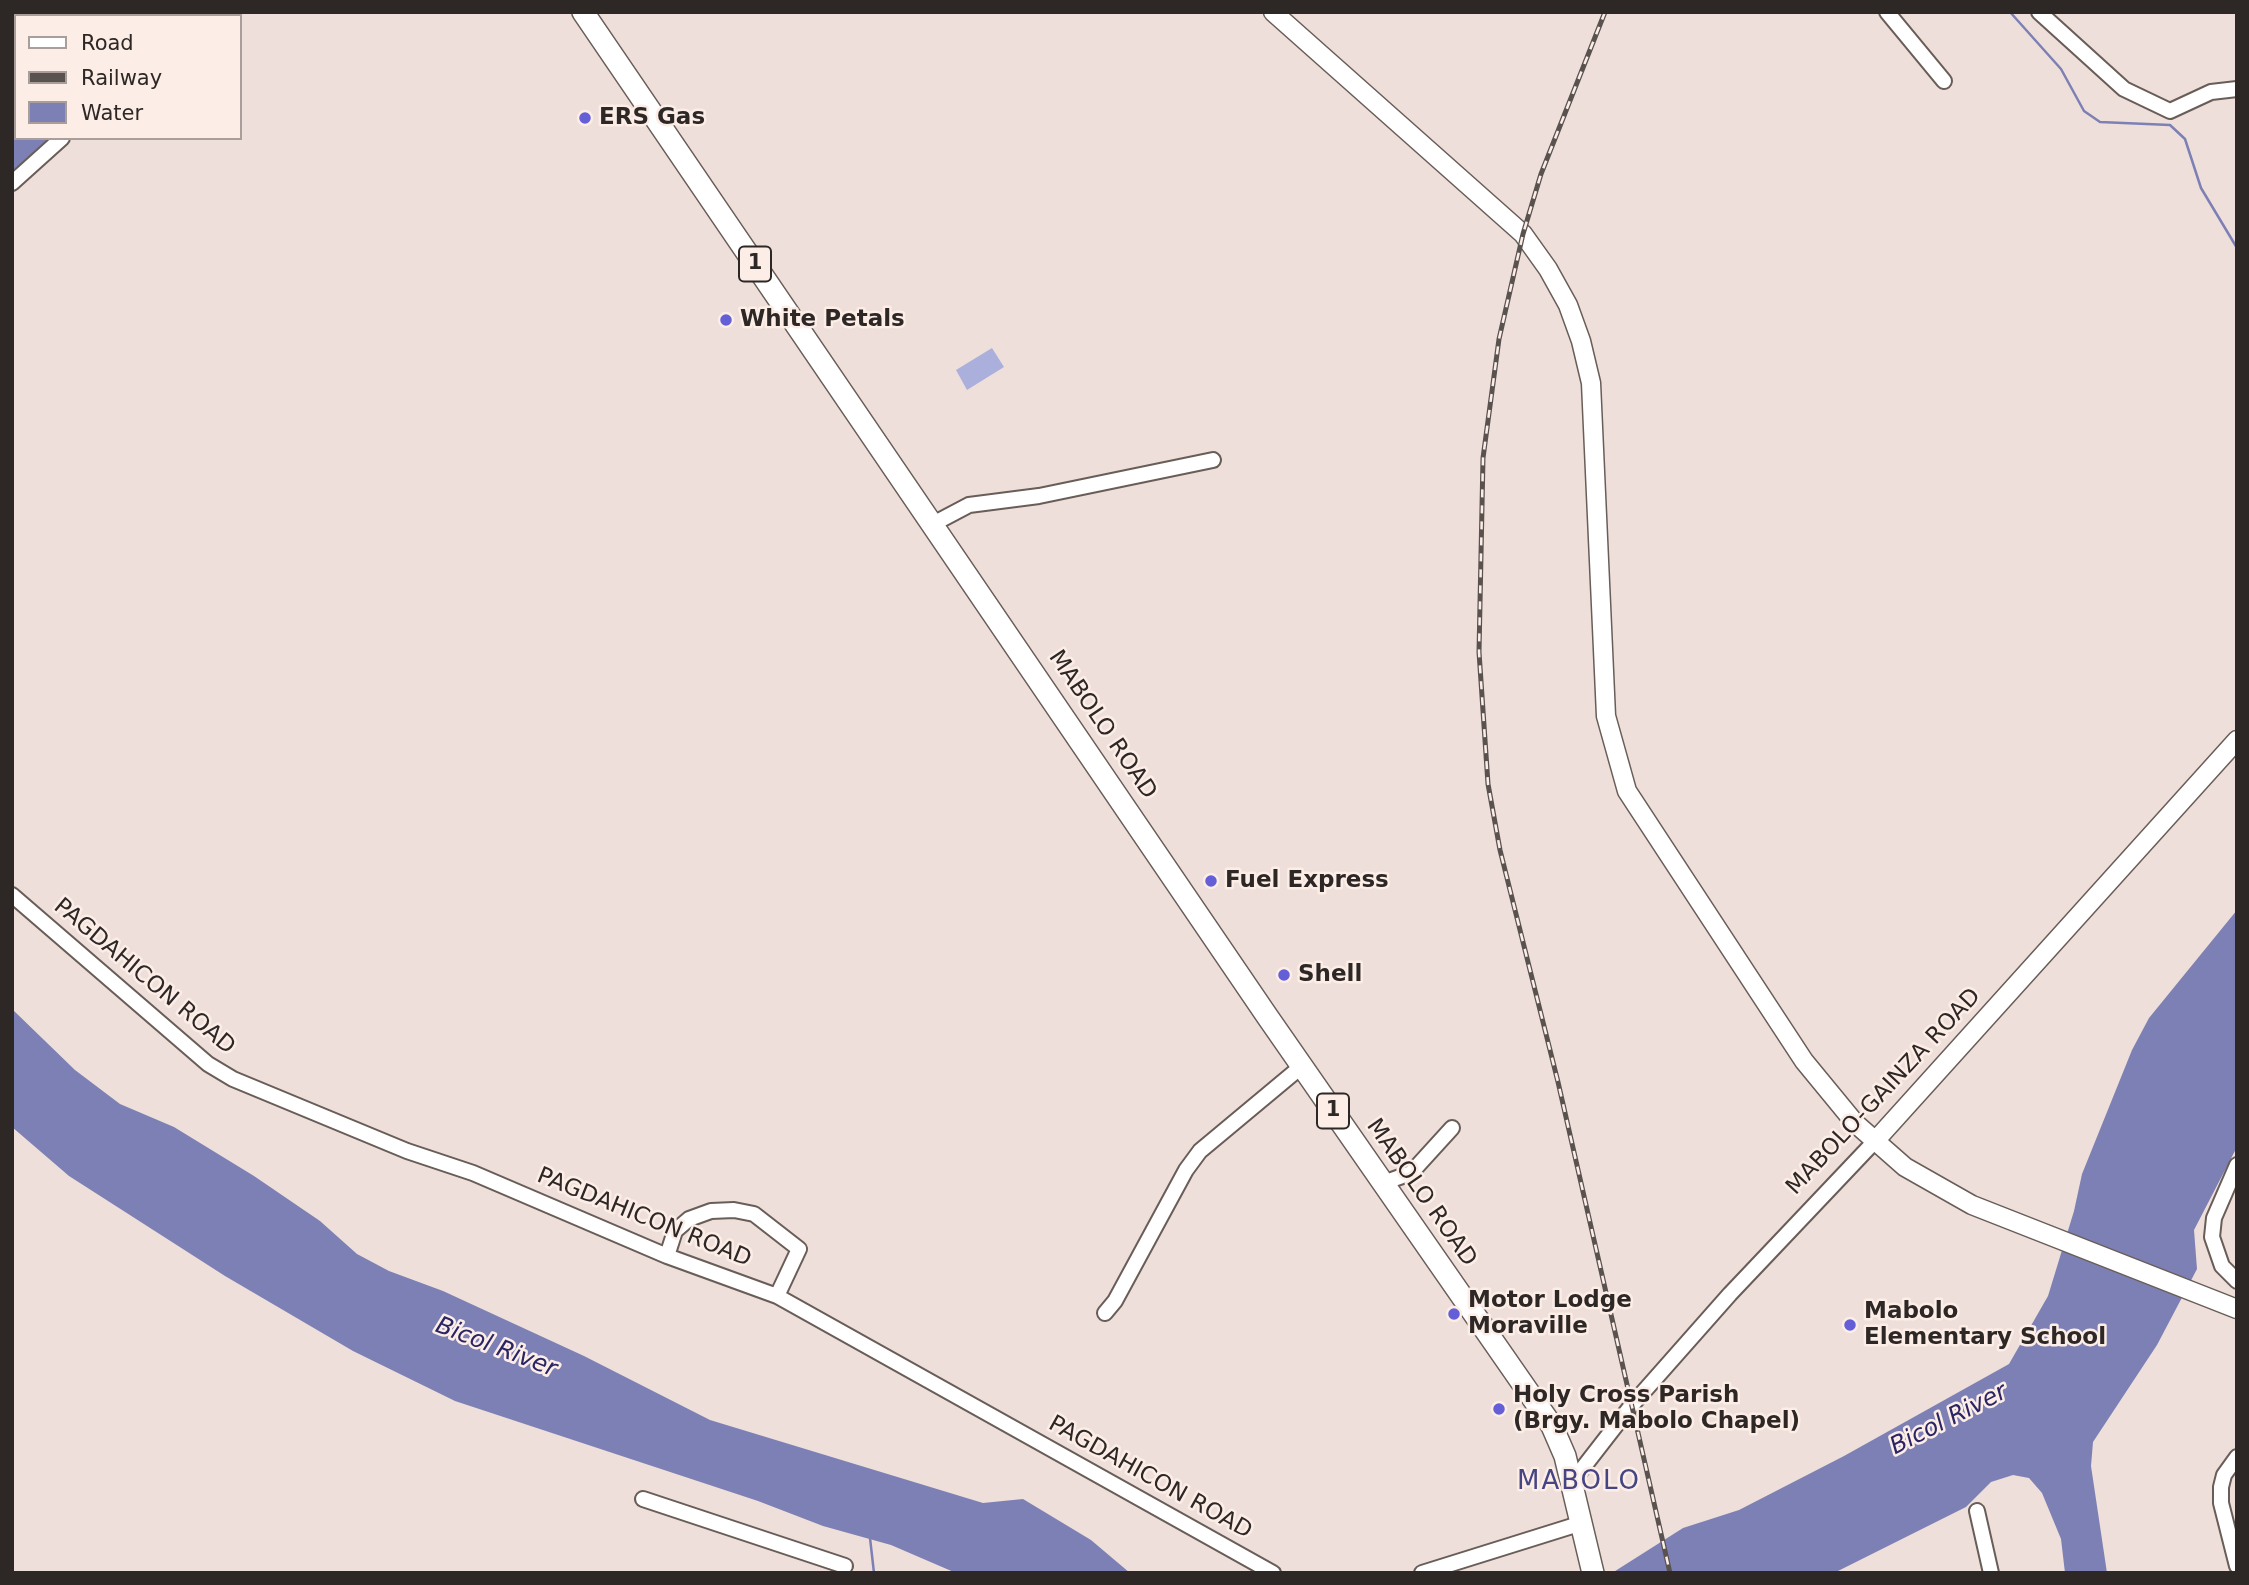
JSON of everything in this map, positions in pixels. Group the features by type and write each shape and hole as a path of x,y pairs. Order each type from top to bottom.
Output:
{"highway":[{"name":"1","path":"583,12 930,519"},
{"name":"MABOLO ROAD","path":"930,519 1302,1066 1552,1426 1572,1482 1591,1566"}],"main road":[{"path":"1273,12 1523,234 1568,305 1581,341 1591,383 1606,716 1627,791 1804,1061 1842,1109 1905,1167 1961,1199 2237,1309"},
{"name":"MABOLO-GAINZA ROAD","path":"1876,1140 2237,740"}],"street":[{"path":"1887,12 1944,81"},
{"path":"2039,12 2124,89 2170,111 2211,92 2237,89"},
{"path":"12,183 60,140"},
{"path":"930,519 969,505 1039,496 1213,460"},
{"name":"PAGDAHICON ROAD","path":"12,895 208,1064 233,1079 407,1150 473,1173 667,1256 777,1296 1273,1573"},
{"path":"1105,1312 1115,1301 1186,1170 1200,1151 1302,1066"},
{"path":"1384,1184 1411,1172 1452,1128"},
{"name":"MABOLO-GAINZA ROAD","path":"1572,1482 1631,1406 1730,1294 1876,1140"},
{"path":"2237,1165 2214,1218 2212,1237 2222,1266 2237,1281"},
{"path":"667,1256 674,1231 689,1219 711,1211 734,1210 754,1214 799,1249 777,1296"},
{"path":"2235,1459 2224,1475 2221,1503 2237,1566"},
{"path":"643,1499 845,1566"},
{"path":"1977,1511 1991,1573"},
{"path":"1422,1573 1581,1523"}],"shaded area":[{"path":"992,348 1004,367 967,390 956,370"}],"water":[{"path":"65,12 128,12 127,14"},
{"path":"14,102 14,140 49,140 37,154 12,173"},
{"name":"Bicol River","path":"2237,910 2237,1147 2194,1230 2197,1269 2157,1345 2093,1442 2091,1466 2107,1573 2065,1573 2061,1539 2042,1493 2029,1478 2013,1475 1991,1482 1966,1507 1834,1573 1612,1573 1683,1528 1739,1510 1844,1456 2009,1364 2048,1296 2074,1211 2082,1174 2132,1050 2149,1018"},
{"name":"Bicol River","path":"12,1009 75,1070 120,1104 174,1127 254,1176 320,1221 357,1254 389,1271 443,1291 584,1356 710,1420 983,1503 1023,1499 1091,1540 1130,1573 956,1573 891,1545 823,1526 758,1501 455,1401 353,1351 225,1276 69,1176 12,1127"}],"waterway":[{"path":"2010,12 2061,69 2084,111 2100,122 2170,125 2185,139 2201,188 2237,248"},
{"path":"870,1538 874,1573"}],"railway":[{"path":"1605,12 1541,174 1523,234 1499,339 1483,458 1479,652 1488,784 1500,850 1558,1082 1670,1573"}],"place":[{"name":"ERS Gas","path":"585,118"},
{"name":"White Petals","path":"726,320"},
{"name":"Fuel Express","path":"1211,881"},
{"name":"Shell","path":"1284,975"},
{"name":"Motor Lodge Moraville","path":"1454,1314"},
{"name":"Mabolo Elementary School","path":"1850,1325"},
{"name":"Holy Cross Parish (Brgy. Mabolo Chapel)","path":"1499,1409"}],"district":[{"name":"MABOLO","path":"1579,1482"}]}
